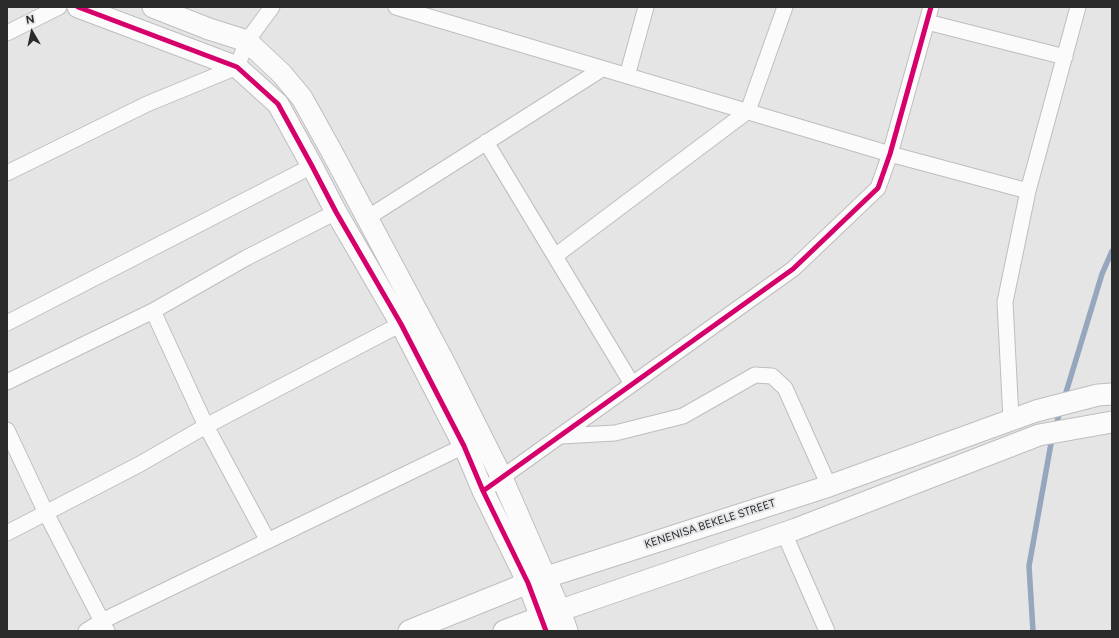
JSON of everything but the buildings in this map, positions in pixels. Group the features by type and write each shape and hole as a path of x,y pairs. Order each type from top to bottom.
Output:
{"street":[{"path":"7,33 59,7"},
{"path":"78,7 237,67 278,104 336,212 401,324 464,446 483,491 537,580 560,611 567,631"},
{"path":"153,7 209,29 248,41 282,74 302,98 444,362 502,478 537,580 543,624"},
{"path":"7,173 147,104 237,67 248,41 272,7"},
{"path":"396,7 890,154 1028,191"},
{"path":"627,76 646,7"},
{"path":"555,256 748,111 785,7"},
{"path":"483,491 793,269 878,188 890,154 931,7"},
{"path":"1012,419 1005,302 1028,191 1078,7"},
{"path":"927,22 1065,57"},
{"path":"367,218 602,69"},
{"path":"486,142 632,384"},
{"path":"7,323 312,166"},
{"path":"7,382 153,311 246,258 336,212"},
{"path":"153,311 206,426 268,541"},
{"path":"7,533 140,464 206,426 401,324"},
{"path":"560,436 615,432 683,416 755,375 772,376 785,388 829,486"},
{"name":"KENENISA BEKELE STREET","path":"409,631 537,580 829,486 1036,411 1105,395"},
{"path":"504,631 543,624 560,611 784,533 1039,435 1108,422"},
{"path":"7,430 46,512 104,626"},
{"path":"86,631 104,626 268,541 464,446"},
{"path":"784,533 827,631"}],"waterway":[{"path":"1064,399 1102,274 1112,251"},
{"path":"1055,428 1061,409"},
{"path":"1033,631 1029,566 1052,438"}],"cycle path":[{"path":"78,7 237,67 278,104 336,212 401,324 464,446 483,491 528,583 546,631"},
{"path":"483,491 793,269 878,188 890,154 931,7"}]}
